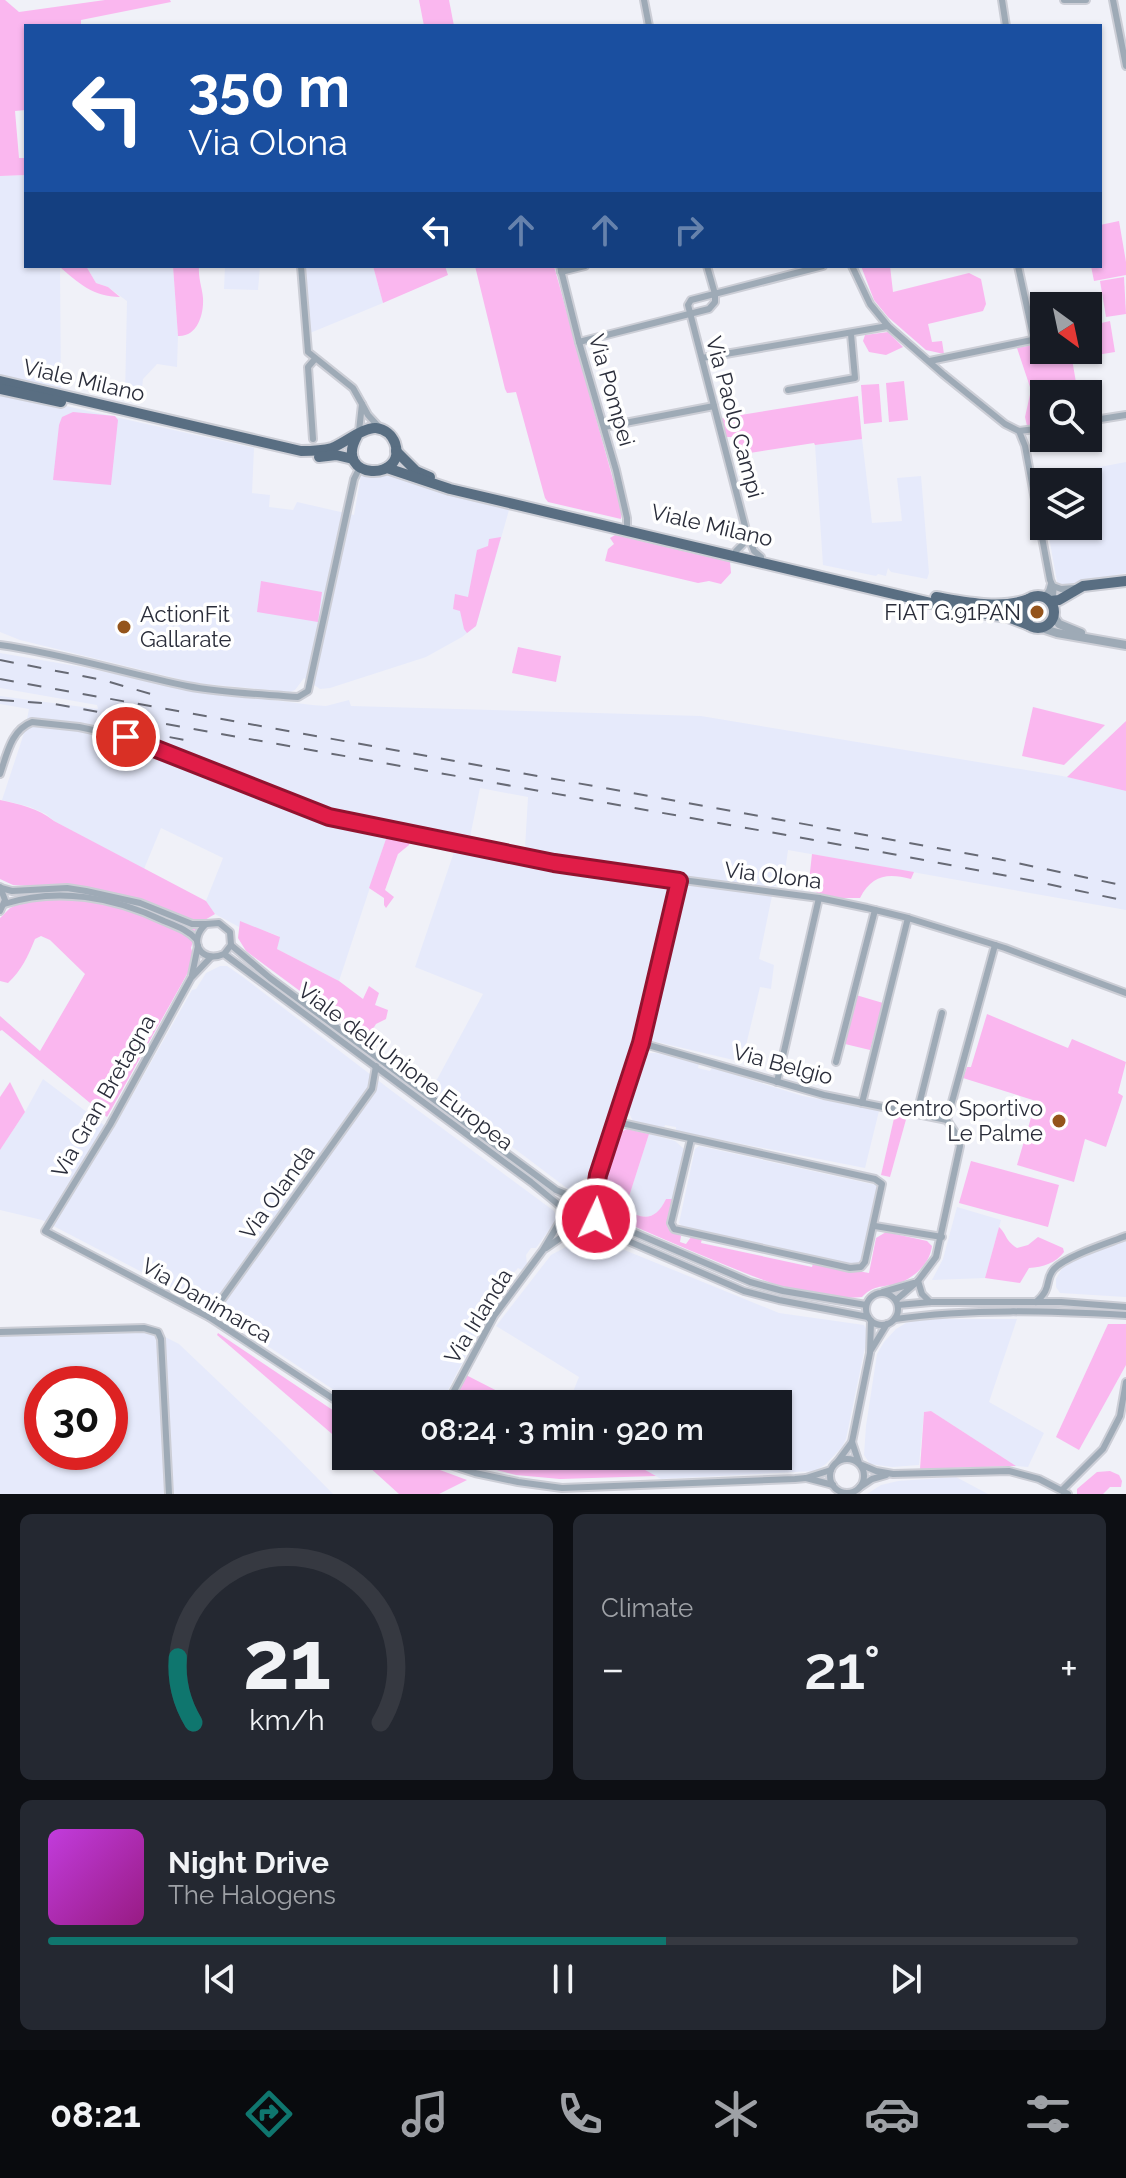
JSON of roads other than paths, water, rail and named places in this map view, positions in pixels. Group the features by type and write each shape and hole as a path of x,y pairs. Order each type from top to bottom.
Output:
{"main road":[{"name":"Viale Milano","path":"0,381 301,451 319,451 357,436"},
{"name":"Viale Milano","path":"0,389 138,417 295,455 336,455 360,466"},
{"path":"368,428 382,429 393,438 396,451 392,463 373,472 360,466 351,447 357,436 368,428"},
{"name":"Viale Milano","path":"396,451 416,471 428,477 761,557 959,601 1010,604 1029,599"},
{"name":"Viale Milano","path":"387,468 450,489 965,611 1008,617 1029,625"},
{"path":"1051,605 1079,587 1126,581"},
{"path":"1051,605 1049,624 1042,628 1029,625 1023,617 1025,602 1034,596 1051,605 1101,585"}],"street":[{"path":"644,0 649,24"},
{"path":"1002,0 1006,24"},
{"path":"1064,0 1086,0"},
{"path":"1113,0 1126,66"},
{"path":"301,268 308,352 353,388 368,415 382,429"},
{"path":"579,342 709,309 715,302 715,294 708,268"},
{"path":"689,313 691,300 815,268"},
{"path":"853,268 870,304 888,326 1005,424 1019,431 1030,430"},
{"path":"930,361 1032,340 1018,268"},
{"name":"Via Pompei","path":"560,269 616,470 627,525"},
{"name":"Via Paolo Campi","path":"689,313 746,530 754,551 761,557"},
{"path":"702,358 888,326"},
{"path":"788,390 855,378 851,334"},
{"path":"313,439 308,367 315,359"},
{"path":"357,436 362,404"},
{"path":"604,427 714,406"},
{"path":"1102,419 1126,415"},
{"path":"1019,431 1025,446 1052,583 1054,594 1051,605 1059,624 1089,637"},
{"path":"0,645 54,654 192,687 298,697 308,691 354,479 360,466"},
{"name":"Via Paolo Campi","path":"736,551 743,544 746,530"},
{"path":"1052,583 1061,589 1079,587"},
{"path":"1042,628 1126,645"},
{"name":"Via Olona","path":"0,774 12,740 25,724 79,727 126,737 329,817 554,863 819,898 875,910 1043,960 1126,993"},
{"path":"679,881 641,1043 598,1175 594,1201 598,1211 628,1230 750,1282 783,1291 866,1305"},
{"path":"0,911 5,896 1,887"},
{"name":"Viale dell'Unione Europea","path":"1,887 12,891 67,888 101,893 154,907 192,924 212,922 225,926 230,932 231,945 270,978 556,1190 590,1197 594,1201"},
{"path":"4,904 28,898 65,895 115,902 191,934 201,951 211,957 224,954 231,945"},
{"path":"777,1082 819,898"},
{"path":"836,1062 875,910"},
{"path":"862,1103 908,918"},
{"path":"197,943 198,934 206,924"},
{"name":"Via Gran Bretagna","path":"191,978 197,943"},
{"path":"895,1319 897,1302 936,1257 942,1237 960,1146 947,1120 995,945"},
{"name":"Viale dell'Unione Europea","path":"224,954 519,1173 565,1211 569,1222 576,1227"},
{"name":"Via Gran Bretagna","path":"45,1231 110,1125 191,978 211,957"},
{"path":"917,1113 942,1013"},
{"name":"Via Belgio","path":"641,1043 777,1082 947,1120"},
{"name":"Via Olanda","path":"209,1317 373,1087 376,1066"},
{"path":"373,1087 394,1079"},
{"path":"617,1122 875,1179 882,1184 865,1262 861,1267 850,1268 674,1229 671,1223 691,1139"},
{"path":"565,1211 568,1200 586,1191 598,1175"},
{"name":"Via Irlanda","path":"454,1390 494,1316 543,1250 565,1211"},
{"path":"576,1227 591,1225 598,1211"},
{"path":"591,1225 744,1291 870,1319 876,1324 887,1324"},
{"path":"875,1226 942,1237"},
{"name":"Via Irlanda","path":"543,1250 576,1227"},
{"name":"Via Danimarca","path":"45,1231 209,1317 332,1398"},
{"path":"1036,1302 1049,1286 1049,1277 1058,1265 1126,1236"},
{"path":"918,1281 872,1296 866,1305 870,1319 870,1353 852,1442 831,1470 830,1480 841,1492 856,1490 872,1479 890,1474 1009,1471 1039,1479 1065,1492 1103,1449 1124,1409 1126,1382"},
{"path":"918,1281 922,1294 931,1302"},
{"path":"1049,1286 1061,1302"},
{"path":"883,1292 897,1302"},
{"path":"897,1302 1061,1302 1126,1307"},
{"path":"870,1353 887,1324 895,1319 940,1312 1126,1315"},
{"path":"0,1332 144,1328 158,1332 161,1339 169,1494"},
{"path":"852,1442 864,1477 860,1487"},
{"path":"838,1461 847,1458 890,1474"},
{"path":"466,1470 518,1482 584,1491 806,1478 831,1470"},
{"path":"806,1478 833,1485"}],"railway":[{"path":"0,660 103,680 161,697"},
{"path":"0,679 998,859 1126,886"},
{"path":"0,700 54,704 892,854 1126,901"},
{"path":"115,725 185,740"}],"place":[{"name":"FIAT G.91PAN","path":"1037,612"},
{"name":"ActionFit Gallarate","path":"124,627"},
{"name":"Centro Sportivo Le Palme","path":"1059,1121"}]}
